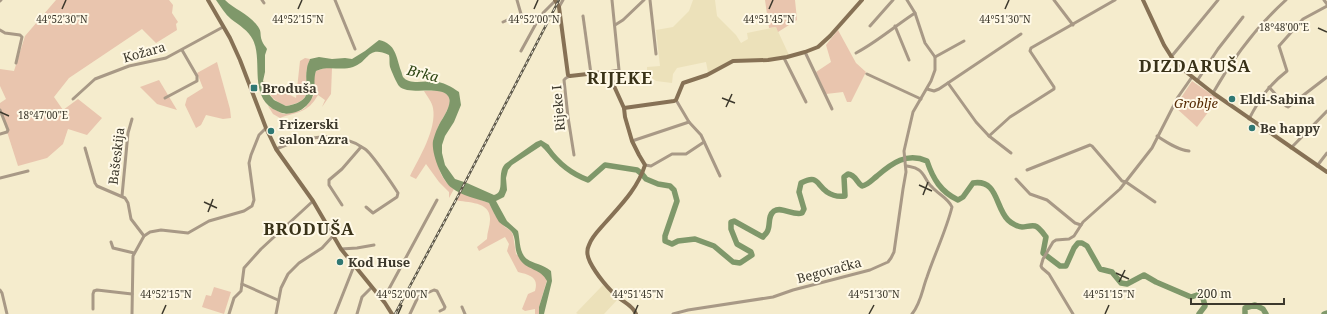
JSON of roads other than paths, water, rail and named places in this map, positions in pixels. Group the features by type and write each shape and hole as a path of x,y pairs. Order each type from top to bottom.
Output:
{"street":[{"path":"208,0 230,38 276,149 313,201 341,249 383,300 392,314"},
{"path":"335,0 355,49"},
{"path":"504,22 521,14 517,0"},
{"path":"559,7 563,0"},
{"path":"612,0 619,70 608,72 611,75 614,86 624,108 627,127 632,141 645,166"},
{"path":"615,25 628,16 644,0"},
{"path":"650,0 656,54"},
{"path":"676,100 683,83 707,76 728,63 784,58 818,47 862,0"},
{"path":"870,26 893,0"},
{"path":"907,0 915,13 925,43 935,57 934,76 912,116 904,154 906,165 913,167 922,173 932,188 952,207 919,303 912,314"},
{"path":"1054,0 1073,25"},
{"path":"989,136 1010,117 1054,89 1054,86 1030,51 1031,48 1115,0"},
{"path":"1143,0 1164,45 1176,64 1192,78 1249,119 1327,172"},
{"path":"1171,58 1218,0"},
{"path":"1213,93 1226,70 1240,50 1273,12 1286,0"},
{"path":"1249,119 1258,101 1269,87 1288,71 1279,46 1303,18 1327,5 1324,0"},
{"path":"522,51 538,20 555,1 559,7 568,75 570,76"},
{"path":"856,53 872,44 915,13"},
{"path":"583,16 592,74"},
{"path":"1197,81 1218,49 1243,17"},
{"path":"895,26 909,60"},
{"name":"Kožara","path":"73,99 95,79 129,66 166,58 223,27"},
{"path":"0,30 5,33 20,35 22,37 16,63"},
{"path":"927,89 936,90 948,84 1021,34"},
{"path":"935,57 964,41"},
{"path":"165,98 197,80 198,76 182,50"},
{"path":"805,52 832,109"},
{"path":"784,58 806,102"},
{"name":"Rijeke I","path":"574,154 564,80 570,76 608,72"},
{"path":"867,74 921,99"},
{"path":"1269,87 1288,107 1327,77"},
{"path":"1073,314 1049,274 1042,268 1041,266 1043,259 1053,242 1056,240 1069,239 1074,236 1083,222 1126,182 1152,148 1178,97 1192,78"},
{"path":"948,84 976,122 989,136 1011,153"},
{"path":"624,108 676,100"},
{"path":"676,100 689,122 701,135 720,176"},
{"path":"0,110 8,130 0,134"},
{"path":"1291,148 1327,111"},
{"name":"Bašeskija","path":"122,196 128,133 132,118"},
{"path":"632,141 689,122"},
{"path":"132,314 133,256 144,236 150,232 161,230 188,233 209,221 244,211 252,206 254,202 249,163 259,135 266,128"},
{"path":"276,149 299,140 321,136 345,140 368,151 398,193 397,197 373,213 366,207"},
{"path":"1157,136 1165,142 1185,151 1189,151"},
{"path":"645,166 651,166 672,154 686,154 704,142"},
{"path":"1027,170 1086,145 1090,145 1122,181 1126,182 1155,202"},
{"path":"342,205 329,185 329,180 342,169 361,147"},
{"name":"Bašeskija","path":"85,148 95,183 98,186 122,196 126,200 133,222 144,236"},
{"path":"1317,166 1327,153"},
{"name":"Begovačka","path":"673,314 688,310 772,297 870,270 888,262 892,258 894,252 906,165"},
{"path":"636,314 632,308 617,296 596,272 589,260 587,252 589,245 595,236 629,195 645,166"},
{"path":"0,178 28,171"},
{"path":"1016,179 1030,194 1047,200 1075,223 1081,226"},
{"path":"383,300 437,200"},
{"path":"228,314 234,298 240,293 245,266 261,249 313,201"},
{"path":"276,314 281,288 285,279 299,263 322,248 333,236"},
{"path":"111,242 113,248 134,253"},
{"path":"341,249 374,245"},
{"path":"335,314 354,266"},
{"path":"242,284 278,300"},
{"path":"357,314 362,297 372,287"},
{"path":"0,290 2,293 6,314"},
{"path":"93,309 94,291 97,290 132,294"},
{"path":"410,314 418,297 434,290 437,291 445,307 440,311"},
{"path":"462,307 465,314"}],"waterway":[{"path":"548,149 566,168 576,175 588,180 605,165 637,170 646,179 658,184 670,186 674,190 677,201 665,236 665,241 672,244 678,241 695,239 714,246 733,262 740,263 752,255 751,252 737,244 731,229 731,222 734,221 763,237 767,233 771,216 774,211 780,210 799,214 802,213 804,209 799,192 801,183 807,180 811,179 816,181 823,189 836,196 845,196 844,177 848,174 853,176 862,186 900,160 906,158 920,159 927,161 932,174 942,189 958,200 963,197 973,183 987,185 992,190 1004,215 1009,221 1020,227 1035,226 1041,230 1046,237 1043,253 1060,266 1066,266 1074,248 1078,243 1082,243 1087,246 1100,269 1112,272 1121,283 1127,284 1144,275 1156,282 1191,297 1197,295 1203,298 1205,306 1199,314"},
{"path":"1245,314 1245,308 1255,305 1263,309 1266,314"}],"railway":[{"path":"395,314 458,196 559,0"}],"place":[{"name":"Broduša","path":"254,88"},
{"name":"Eldi-Sabina","path":"1232,99"},
{"name":"Be happy","path":"1252,128"},
{"name":"Frizerski salon Azra","path":"271,131"},
{"name":"Kod Huse","path":"340,262"}],"district":[{"name":"DIZDARUŠA","path":"1195,65"},
{"name":"RIJEKE","path":"620,77"},
{"name":"BRODUŠA","path":"309,228"}],"water label":[{"name":"Brka","path":"423,73"}],"park label":[{"name":"Groblje","path":"1196,103"}]}
